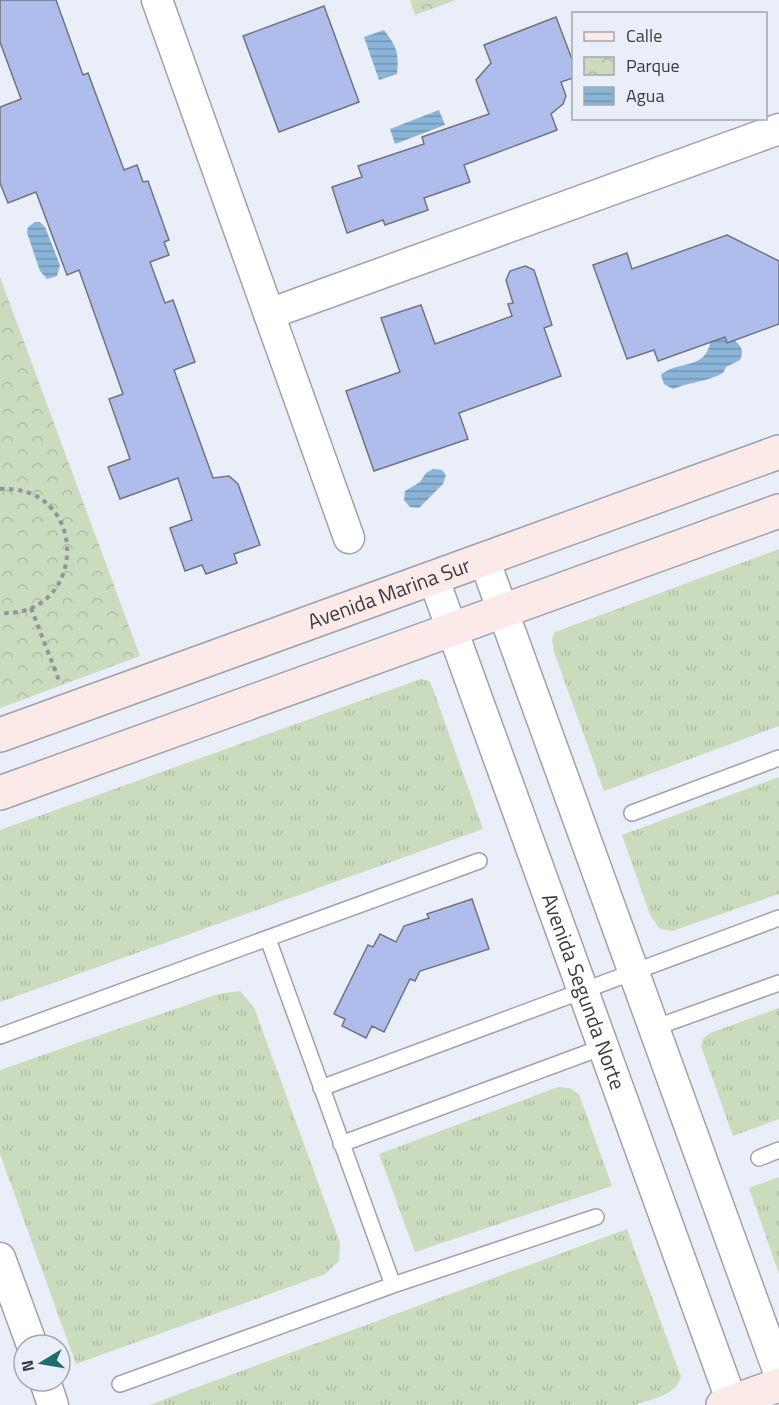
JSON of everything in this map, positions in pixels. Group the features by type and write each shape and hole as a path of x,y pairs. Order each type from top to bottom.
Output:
{"street":[{"path":"157,0 349,538"},
{"path":"269,314 779,129"},
{"name":"Avenida Marina Sur","path":"0,735 779,452"},
{"path":"0,793 779,511"},
{"path":"484,559 779,1373"},
{"name":"Avenida Segunda Norte","path":"433,578 583,991 729,1404"},
{"path":"0,1258 28,1333"},
{"path":"729,1404 779,1385"}],"lane":[{"path":"632,813 779,758"},
{"path":"0,1036 479,861"},
{"path":"321,1088 779,918"},
{"path":"267,939 393,1285"},
{"path":"654,1028 779,983"},
{"path":"341,1144 603,1047"},
{"path":"759,1158 779,1150"},
{"path":"120,1384 393,1285 596,1217"}],"path":[{"path":"0,489 11,488 42,499 54,510 63,525 68,540 68,557 57,588 45,600 31,608 17,613 0,613"},
{"path":"31,608 69,709"}],"green space":[{"path":"410,0 456,0 415,15"},
{"path":"0,277 140,656 0,708"},
{"path":"779,549 779,726 604,791 554,652 552,639 555,632"},
{"path":"421,679 430,681 483,829 0,1002 0,830"},
{"path":"779,777 779,894 672,931 660,929 650,915 622,835"},
{"path":"240,991 254,1007 340,1243 339,1261 325,1274 76,1364 72,1353 72,1333 65,1333 0,1154 0,1070 218,994"},
{"path":"779,1008 779,1119 733,1136 701,1046 703,1039 710,1033"},
{"path":"558,1087 570,1088 579,1094 612,1186 415,1252 379,1154"},
{"path":"779,1177 779,1274 749,1188"},
{"path":"627,1229 681,1377 674,1389 655,1399 634,1405 149,1405"}],"water":[{"path":"384,30 396,50 397,74 379,80 364,37"},
{"path":"439,110 445,125 395,144 390,129"},
{"path":"35,222 40,222 45,227 60,265 57,276 47,279 40,271 27,233 28,227"},
{"path":"724,333 727,343 734,340 740,347 742,354 740,360 726,367 723,373 711,378 673,389 664,384 661,375 704,356 711,338"},
{"path":"433,469 442,470 446,475 443,484 419,508 410,507 404,500 405,491 420,482 426,473"}],"building":[{"path":"0,0 56,0 83,75 88,73 124,170 137,165 143,182 148,181 169,240 164,242 169,255 150,262 165,303 173,300 195,362 174,370 213,478 229,476 238,484 260,545 234,554 237,563 206,574 202,565 185,571 170,528 192,520 178,478 120,499 108,467 130,459 109,399 123,394 79,270 67,275 36,192 8,203 0,183 0,107 21,99 0,42"},
{"path":"324,6 359,102 279,132 243,36"},
{"path":"556,17 572,59 572,78 561,82 566,96 563,104 551,114 557,130 464,165 470,182 424,198 428,210 385,225 383,220 347,233 332,187 362,177 358,166 424,144 422,137 489,114 476,80 491,63 484,45"},
{"path":"727,235 779,261 779,324 727,343 725,337 658,361 654,350 627,359 593,265 627,253 632,269"},
{"path":"525,266 534,270 552,325 544,328 561,376 459,413 468,439 374,471 346,391 400,372 381,318 421,305 435,344 512,316 508,304 513,303 506,280 510,271"},
{"path":"472,899 489,949 420,971 415,981 410,979 384,1032 372,1026 366,1038 342,1026 345,1019 334,1014 368,945 373,947 380,934 396,942 404,926 429,918 427,914"}]}
